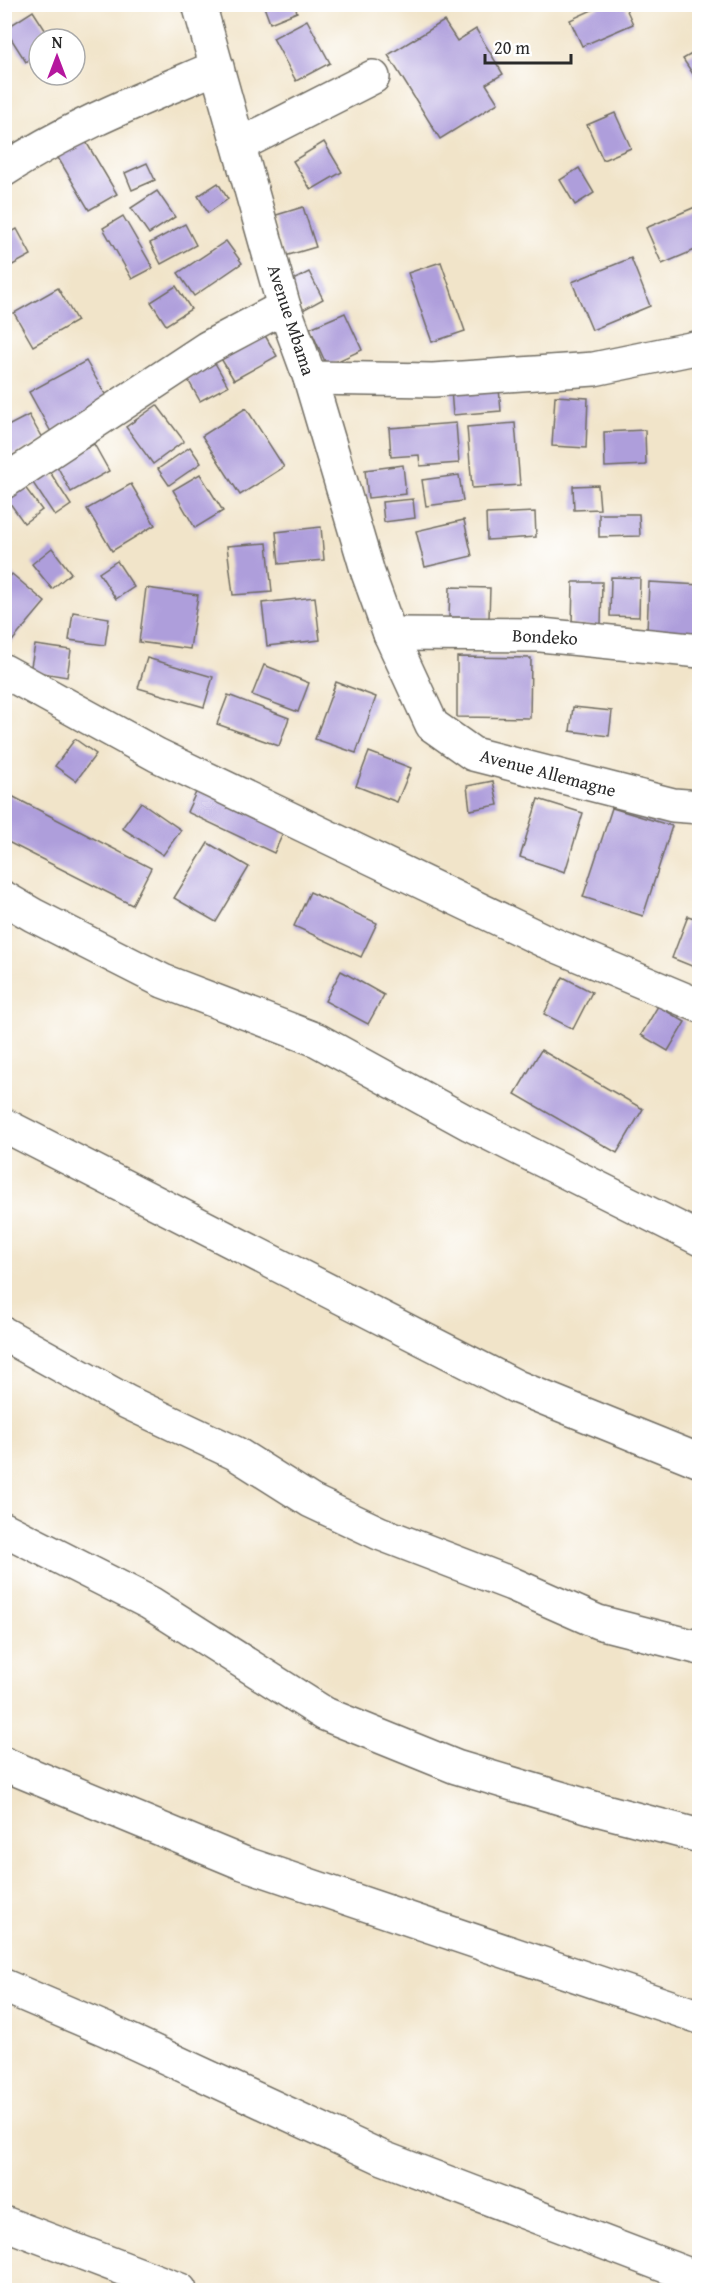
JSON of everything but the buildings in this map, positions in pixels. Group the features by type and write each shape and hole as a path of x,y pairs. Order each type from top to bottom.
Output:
{"street":[{"name":"Avenue Mbama","path":"199,4 284,307 310,378 368,573 390,634"},
{"path":"4,170 46,143 86,123 217,67"},
{"path":"239,145 373,77"},
{"path":"4,482 207,348 284,307"},
{"path":"310,378 433,380 594,369 699,347"},
{"name":"Bondeko","path":"390,634 541,635 699,651"},
{"name":"Avenue Allemagne","path":"390,634 432,725 473,754 673,806 699,807"},
{"path":"4,671 179,765 545,941 699,1005"},
{"path":"4,898 163,981 317,1040 470,1124 699,1239"},
{"path":"4,1125 517,1387 699,1461"},
{"path":"4,1334 127,1402 235,1453 311,1501 379,1533 512,1584 598,1622 699,1648"},
{"path":"4,1529 150,1604 325,1714 456,1767 597,1809 699,1836"},
{"path":"4,1764 243,1863 699,2017"},
{"path":"4,1986 382,2158 699,2278"},
{"path":"4,2223 180,2290"}]}
